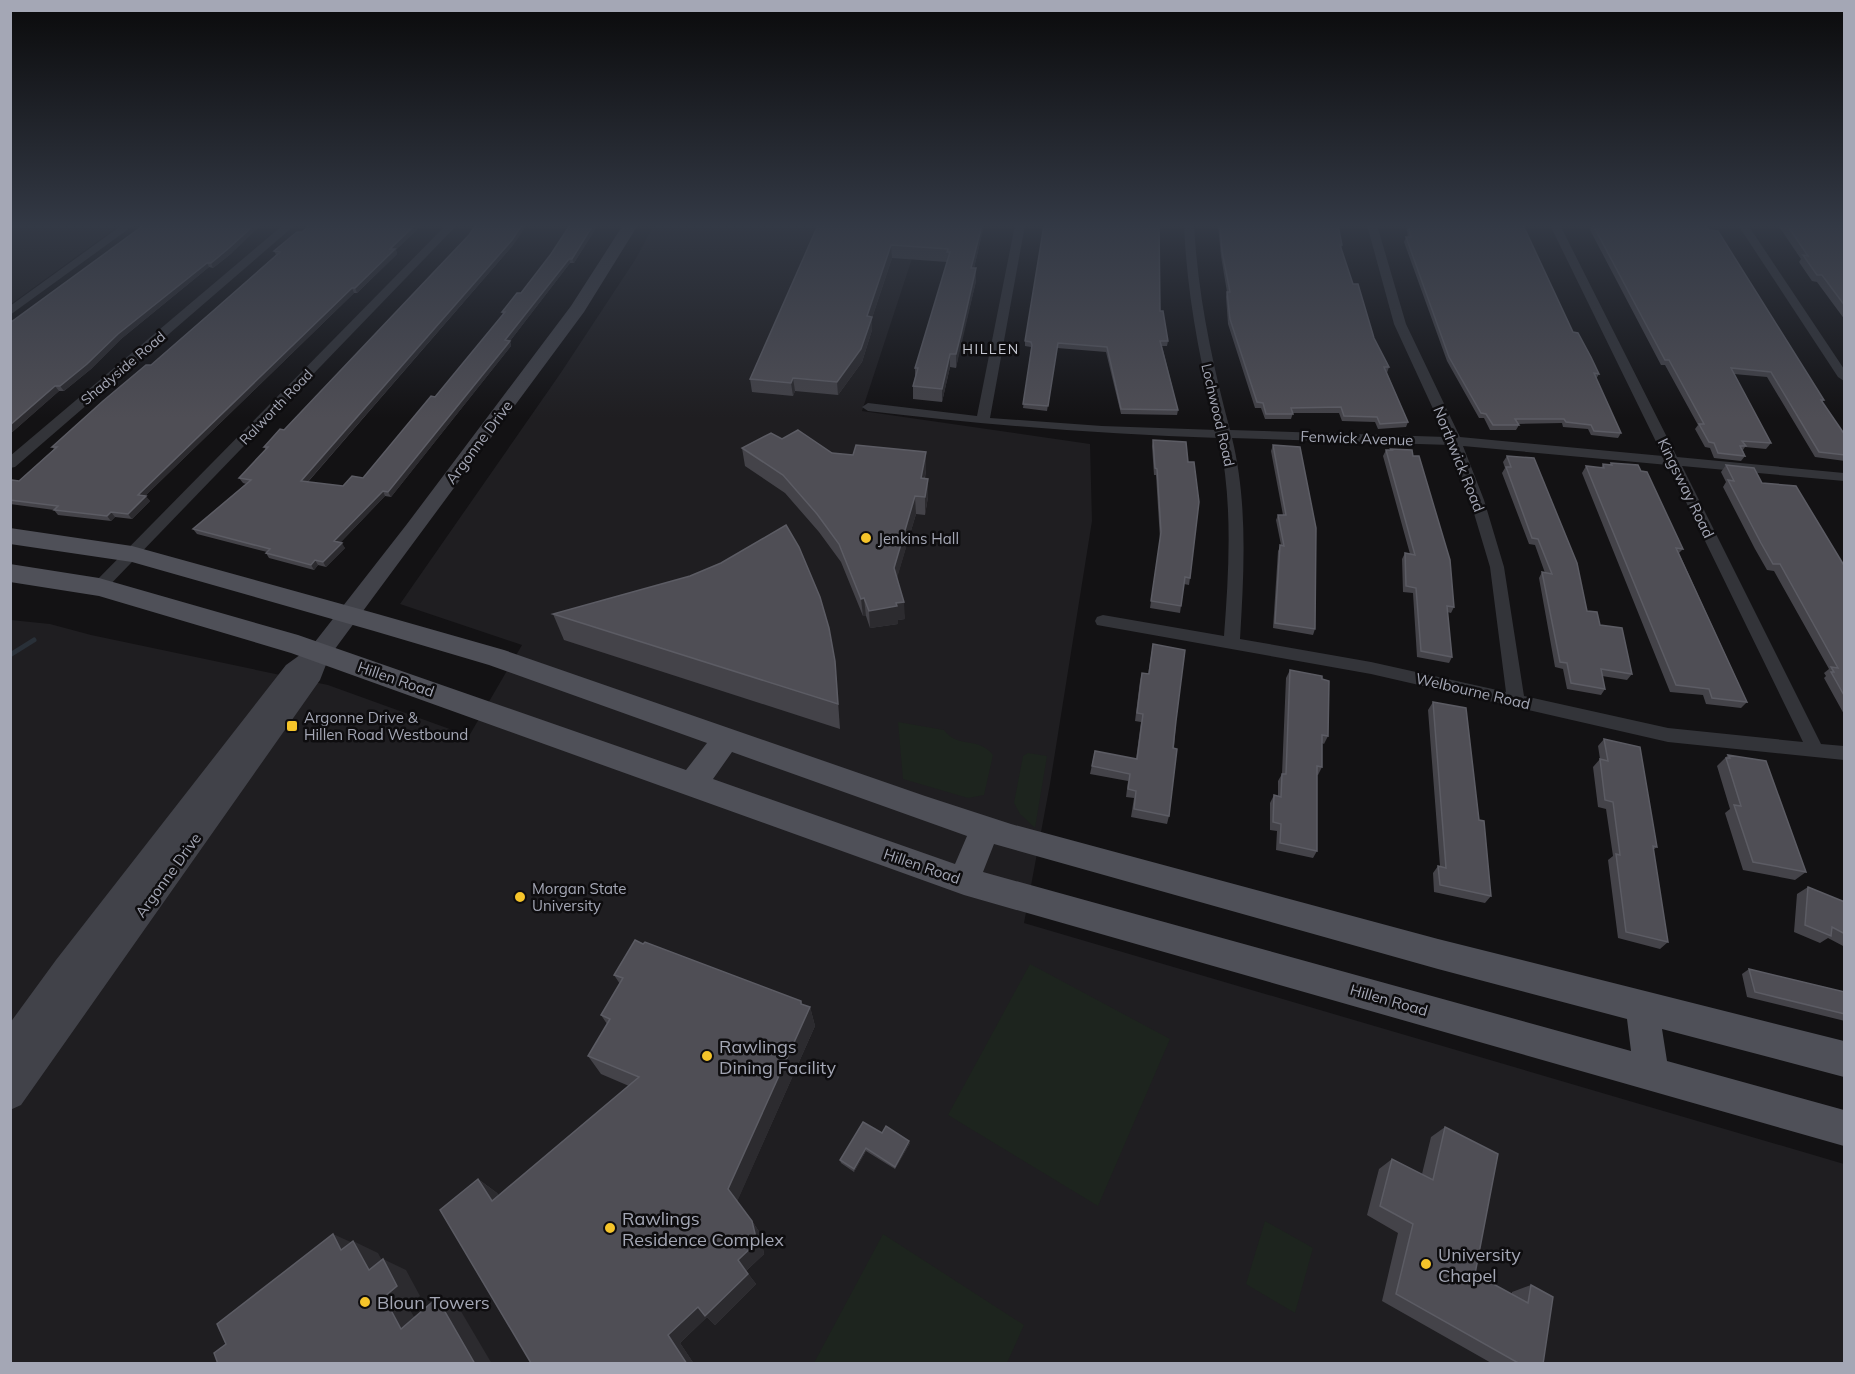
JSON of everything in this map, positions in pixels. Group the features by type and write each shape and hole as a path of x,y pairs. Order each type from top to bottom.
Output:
{"main road":[{"name":"Argonne Drive","path":"10,1050 66,970 294,670 319,652 349,615 591,289"},
{"path":"10,536 132,554 349,615 495,657 985,828 1331,926 1845,1059"},
{"name":"Hillen Road","path":"10,573 99,587 319,652 964,881 1845,1128"},
{"name":"Argonne Drive","path":"10,1094 312,674 319,652"},
{"path":"692,785 726,739"},
{"path":"964,881 985,828"},
{"path":"1642,1006 1651,1074"}],"street":[{"path":"10,312 41,289"},
{"name":"Shadyside Road","path":"10,464 215,289"},
{"name":"Ralworth Road","path":"99,587 390,289"},
{"path":"983,421 1008,289"},
{"name":"Lochwood Road","path":"1193,289 1208,374 1225,434 1236,517 1232,643"},
{"name":"Northwick Road","path":"1390,289 1400,324 1455,441 1477,501 1497,567 1516,701"},
{"name":"Kingsway Road","path":"1587,289 1816,750"},
{"path":"1786,289 1845,377"},
{"name":"Fenwick Avenue","path":"868,407 983,421 1102,430 1455,441 1845,477"},
{"name":"Welbourne Road","path":"1103,621 1371,668 1668,735 1845,753"}],"shaded area":[{"path":"11,289 32,289 11,304"},
{"name":"Morgan State University","path":"616,289 902,289 862,411 1090,444 1092,521 1050,784 1024,923 1844,1164 1844,1363 11,1364 11,620 50,624 91,635 328,685 469,736 522,645 400,604 560,374"},
{"path":"898,722 944,730 955,739 987,749 993,755 984,795 968,798 903,779"},
{"path":"1028,753 1047,756 1035,828 1020,814 1014,803 1023,756"},
{"path":"1030,964 1170,1039 1098,1206 948,1115"},
{"path":"1265,1221 1313,1248 1295,1313 1246,1284"},
{"path":"883,1234 1024,1325 1007,1363 814,1363"}],"building":[{"path":"56,289 174,289 118,334 87,364 60,386 55,386 10,425 10,323"},
{"path":"238,289 351,289 138,495 146,496 128,514 111,512 107,516 54,510 58,506 10,500 10,481 19,481 57,447 52,447 103,401 146,365 151,365"},
{"path":"418,289 469,289 301,481 343,486 352,476 363,478 431,396 435,397 505,312 502,312 517,293 521,293 524,289 545,289 505,340 510,341 388,492 383,491 334,541 342,543 323,562 315,560 311,565 266,553 270,549 193,529 251,480 239,478 268,447 264,447 280,429 284,430"},
{"path":"790,289 876,289 867,316 872,317 861,349 837,382 793,378 791,383 750,379"},
{"path":"939,289 971,289 956,354 950,354 942,389 913,386 918,368 915,368"},
{"path":"1033,289 1160,289 1160,311 1163,311 1168,341 1160,341 1178,410 1121,409 1107,347 1058,343 1048,406 1023,404 1032,345 1031,342 1025,341"},
{"path":"1229,289 1360,289 1374,338 1389,367 1384,367 1408,422 1380,424 1377,417 1344,416 1341,407 1291,408 1293,414 1266,414 1263,403 1257,402 1230,319 1227,292 1230,292"},
{"path":"1425,289 1553,289 1573,332 1578,333 1591,357 1599,374 1594,373 1621,433 1594,431 1591,425 1566,422 1564,419 1515,419 1519,425 1493,425 1486,414 1481,413 1449,357"},
{"path":"1627,289 1754,289 1824,400 1821,400 1845,435 1845,455 1819,452 1771,372 1731,368 1771,443 1742,441 1746,446 1740,446 1745,456 1718,453 1714,443 1709,442 1699,424 1704,424 1669,360 1665,360"},
{"path":"1832,289 1845,289 1845,306"},
{"name":"Jenkins Hall","path":"798,430 832,453 853,455 856,445 926,452 921,478 928,479 925,497 915,496 894,568 904,602 896,603 897,606 869,611 864,598 861,599 839,544 817,514 783,475 742,448 771,433 782,439"},
{"path":"1153,440 1186,442 1188,462 1194,462 1199,502 1190,578 1185,577 1181,606 1151,601 1161,532"},
{"path":"1273,445 1300,447 1316,528 1315,629 1275,623 1280,545 1284,546 1278,515 1286,515"},
{"path":"1386,450 1412,450 1413,456 1419,456 1450,560 1454,607 1447,606 1452,657 1421,651 1416,588 1406,586 1405,553 1415,555"},
{"path":"1507,456 1534,458 1577,563 1587,611 1597,612 1600,625 1622,628 1632,674 1601,669 1605,689 1571,683 1567,663 1560,662 1542,572 1552,574 1538,539 1532,538 1506,467 1511,467"},
{"path":"1611,463 1638,465 1641,471 1647,472 1683,549 1676,548 1747,702 1712,698 1709,689 1676,685 1586,466 1604,468 1603,464 1612,465"},
{"path":"1726,465 1754,468 1762,483 1796,486 1845,567 1845,697 1831,672 1834,672 1831,667 1838,668 1780,564 1773,564 1761,543 1728,480 1734,481"},
{"path":"786,525 799,547 820,597 835,661 838,704 553,614 690,576 721,563"},
{"path":"1153,644 1185,650 1173,748 1177,749 1169,816 1134,809 1136,791 1128,789 1130,774 1092,766 1095,751 1137,759 1143,714 1137,713 1142,673 1149,674"},
{"path":"1290,670 1322,676 1322,679 1329,681 1328,736 1322,735 1322,767 1317,766 1317,851 1280,843 1281,824 1273,822 1274,795 1281,797 1282,774 1286,774"},
{"path":"1433,702 1466,708 1479,820 1484,821 1491,896 1440,885 1438,866 1446,868"},
{"path":"1604,739 1640,747 1657,847 1653,846 1668,942 1626,932 1616,854 1620,855 1613,802 1605,800 1600,759 1608,761"},
{"path":"1728,755 1766,761 1806,872 1753,862 1734,805 1741,806 1726,758 1730,758"},
{"path":"1808,887 1845,902 1845,934 1832,927 1831,936 1805,925"},
{"name":"Rawlings Residence Complex","path":"635,940 801,1001 801,1004 810,1007 728,1189 752,1221 757,1242 738,1260 748,1274 705,1316 698,1307 668,1335 687,1364 530,1364 440,1210 478,1179 492,1201 639,1077 588,1056 610,1019 601,1015 623,978 614,975"},
{"path":"1749,969 1845,992 1845,1014 1755,992"},
{"path":"863,1122 882,1133 886,1126 909,1141 895,1167 866,1148 854,1169 840,1160"},
{"name":"University Chapel","path":"1445,1127 1498,1154 1475,1274 1528,1303 1531,1285 1553,1297 1543,1364 1520,1364 1396,1294 1413,1224 1380,1206 1392,1159 1433,1180"},
{"name":"Bloun Towers","path":"333,1234 341,1250 353,1241 369,1270 383,1259 397,1286 384,1297 401,1329 437,1298 475,1364 218,1364 214,1353 226,1344 217,1324"}],"waterway":[{"path":"10,655 34,640"}],"place":[{"name":"Jenkins Hall","path":"866,538"},
{"name":"Argonne Drive & Hillen Road Westbound","path":"292,726"},
{"name":"Morgan State University","path":"520,897"},
{"name":"Rawlings Dining Facility","path":"707,1056"},
{"name":"Rawlings Residence Complex","path":"610,1228"},
{"name":"University Chapel","path":"1426,1264"},
{"name":"Bloun Towers","path":"365,1302"}],"district":[{"name":"HILLEN","path":"991,349"}]}
